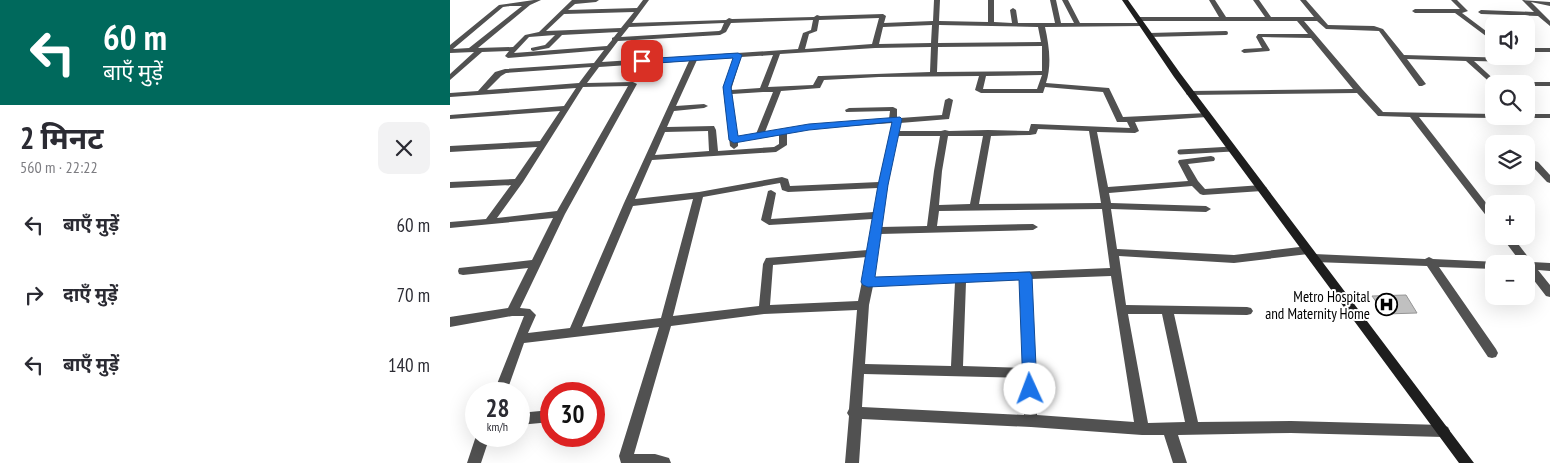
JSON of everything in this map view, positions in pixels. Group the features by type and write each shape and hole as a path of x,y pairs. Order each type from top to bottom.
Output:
{"main road":[{"path":"1125,0 1190,93 1467,463"}],"street":[{"path":"470,51 528,4 538,0"},
{"path":"541,33 574,1 596,0"},
{"path":"489,222 518,182 540,144 580,84 646,0"},
{"path":"933,75 937,0"},
{"path":"991,0 991,23"},
{"path":"1053,0 1058,24"},
{"path":"1065,0 1078,24"},
{"path":"1212,0 1223,18"},
{"path":"1256,0 1269,19"},
{"path":"1304,0 1318,19 1328,27 1379,28 1422,84"},
{"path":"1415,11 1465,11 1454,0"},
{"path":"1526,0 1550,4"},
{"path":"1526,0 1550,24"},
{"path":"450,50 501,6 510,3 528,4"},
{"path":"563,12 638,10"},
{"path":"1013,10 1014,24"},
{"path":"1457,12 1485,33"},
{"path":"1481,12 1538,14"},
{"path":"608,48 508,57 527,36 541,33 729,20 883,16 875,46"},
{"path":"801,50 806,33 814,30 817,17"},
{"path":"881,25 936,23 1078,24 1223,18 1318,19"},
{"path":"1299,19 1381,114 1485,116"},
{"path":"614,39 720,33 724,31 729,20"},
{"path":"983,74 980,91 1040,91 1046,74 1045,44 1041,24"},
{"path":"450,50 514,50 545,47 562,32"},
{"path":"1244,51 1267,50 1259,37 1260,35 1313,36"},
{"path":"482,92 502,72 875,46 1045,44"},
{"path":"1535,50 1550,50"},
{"path":"450,78 479,51"},
{"path":"763,90 778,52"},
{"path":"734,153 727,92 728,82 738,55"},
{"path":"1402,57 1485,59"},
{"path":"574,333 629,202 694,58"},
{"path":"1468,59 1485,75"},
{"path":"727,92 815,86 823,78 1014,73 1046,74"},
{"path":"1012,91 1014,73"},
{"path":"450,95 580,84 628,83 633,86 560,214 512,312"},
{"path":"1535,84 1550,84"},
{"path":"1043,85 1106,90 1119,119 1207,115"},
{"path":"759,136 778,89"},
{"path":"1190,93 1360,91"},
{"path":"734,140 809,127 895,119 946,117 950,100"},
{"path":"671,109 704,106"},
{"path":"450,117 565,108"},
{"path":"849,110 893,109 895,119 894,134 883,185 863,305 852,463"},
{"path":"1413,116 1485,208"},
{"path":"1535,116 1550,116"},
{"path":"894,134 1032,132 1034,126 1135,131 1130,120"},
{"path":"662,130 710,128 712,130 714,154"},
{"path":"1092,130 1104,190 1121,309 1142,429"},
{"path":"649,158 779,149 783,145 784,132"},
{"path":"932,229 938,171 946,132"},
{"path":"974,207 988,132"},
{"path":"450,149 540,144"},
{"path":"1212,160 1182,162 1194,183 1203,192 1262,188"},
{"path":"1535,164 1550,180"},
{"path":"629,202 699,195 782,180 784,181 785,188 788,189 883,185"},
{"path":"450,185 518,182"},
{"path":"1104,190 1194,183"},
{"path":"771,193 766,220 769,222 878,215"},
{"path":"664,463 658,460 633,462 626,459 626,456 666,322 699,195"},
{"path":"934,208 1106,206 1206,209"},
{"path":"450,225 560,214"},
{"path":"876,231 1033,227"},
{"path":"1113,252 1234,259 1311,254 1485,264"},
{"path":"764,310 768,264 770,261 872,253"},
{"path":"1429,261 1492,353"},
{"path":"463,271 536,263"},
{"path":"1535,266 1550,267"},
{"path":"868,282 1116,272"},
{"path":"1535,275 1550,293"},
{"path":"1025,276 1032,421"},
{"path":"957,371 961,279"},
{"path":"520,339 764,310 863,305"},
{"path":"1121,309 1247,311"},
{"path":"1167,310 1193,429"},
{"path":"450,322 512,312 526,312 530,315 504,382"},
{"path":"858,369 1029,372"},
{"path":"854,413 1032,421 1142,429 1290,427 1443,430"},
{"path":"1169,429 1180,463"},
{"path":"474,463 479,447"}],"lane":[{"path":"1149,35 1226,33"},
{"path":"1180,152 1232,149"}],"building":[{"path":"1406,295 1417,313 1385,314 1372,296"}],"place":[{"name":"Metro Hospital and Maternity Home","path":"1386,305"}],"route":[{"path":"642,61 738,55 727,87 734,140 809,127 897,119 883,185 868,282 1025,276 1030,389"}]}
